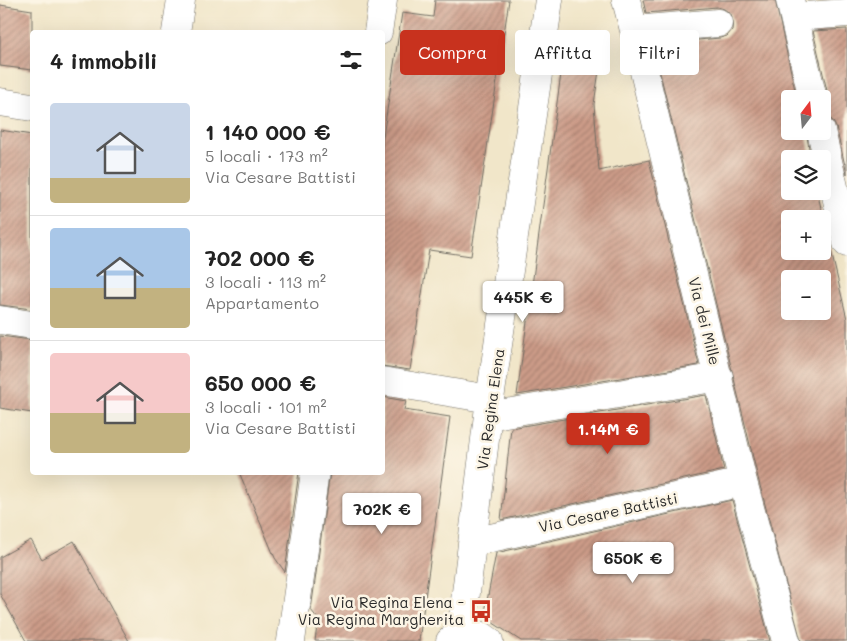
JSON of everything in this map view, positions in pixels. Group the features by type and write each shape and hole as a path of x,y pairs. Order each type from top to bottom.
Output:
{"street":[{"path":"176,30 180,0"},
{"path":"378,30 383,0"},
{"name":"Via Regina Elena","path":"457,637 473,542 489,407 549,0"},
{"name":"Via dei Mille","path":"626,0 634,30"},
{"path":"811,90 792,8 847,14"},
{"path":"634,30 718,23"},
{"name":"Via dei Mille","path":"645,75 744,482 786,641"},
{"path":"0,102 30,107"},
{"path":"823,140 847,243"},
{"path":"0,320 30,325"},
{"path":"385,382 489,407 718,377"},
{"path":"291,641 315,475"},
{"name":"Via Cesare Battisti","path":"473,542 744,482"},
{"path":"457,637 482,636 489,641"}],"building":[{"path":"435,0 509,0 505,30 400,30 400,75 498,75 471,256 429,250 410,370 385,366 385,124 402,13 433,17"},
{"path":"643,0 775,0 795,90 781,90 781,140 808,140 809,150 781,150 781,200 819,200 821,210 781,210 781,260 831,260 831,251 847,319 847,641 801,641 758,478 660,75 699,75 699,40 727,36 732,30 733,21 731,14 717,7 646,13"},
{"path":"0,5 32,10 30,70 0,66"},
{"path":"847,29 847,174 836,127 831,120 831,90 827,90 813,31"},
{"path":"561,75 598,75 594,104 599,171 649,160 699,365 517,395"},
{"path":"0,130 30,135 30,309 0,305"},
{"path":"0,336 30,340 30,413 0,408"},
{"path":"706,395 724,470 501,520 511,428"},
{"path":"385,398 406,401 404,410 450,417 419,641 315,641 318,619 311,610 330,475 385,475"},
{"path":"240,475 299,475 285,572 275,558"},
{"path":"732,500 770,641 521,641 484,617 496,553"},
{"path":"31,540 42,559 74,541 129,641 26,641 0,594 0,557"}],"place":[{"name":"Via Regina Elena - Via Regina Margherita","path":"481,611"}]}
